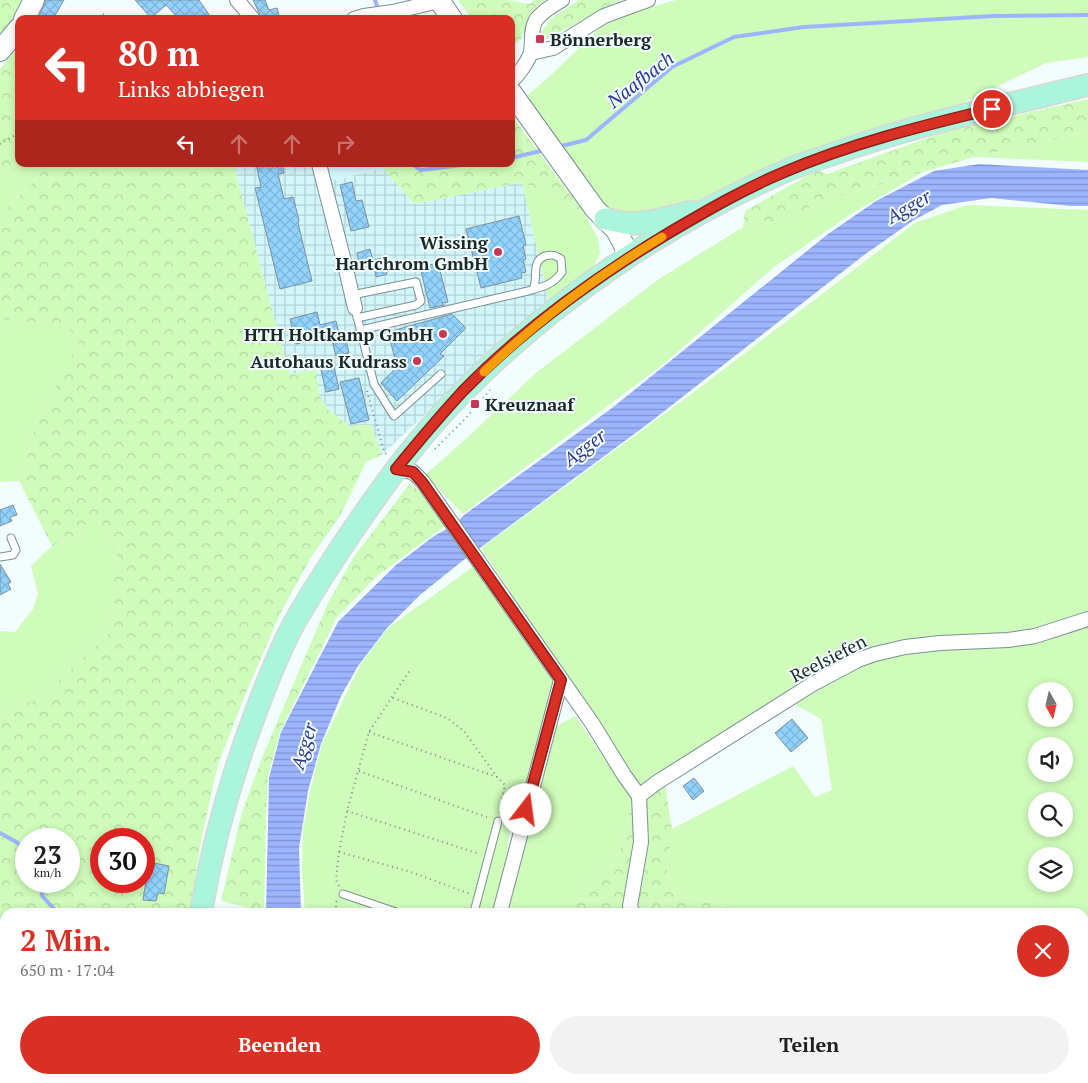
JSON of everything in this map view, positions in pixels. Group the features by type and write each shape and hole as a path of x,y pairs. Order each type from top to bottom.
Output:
{"main road":[{"path":"202,908 224,804 264,690 291,629 323,574 396,469 464,391 526,333 566,301 628,257 717,204 783,172 867,142 1088,85"},
{"path":"600,214 631,224 650,222 717,204"}],"street":[{"path":"26,15 34,0"},
{"path":"237,0 250,15"},
{"path":"373,15 393,12 439,0 449,15"},
{"path":"515,79 531,53 532,32 536,20 562,0"},
{"path":"531,53 553,48 604,16 648,0"},
{"path":"0,51 15,33"},
{"path":"515,98 600,214 616,230 624,243 628,257"},
{"path":"314,184 318,167"},
{"path":"320,167 355,307"},
{"path":"396,469 413,472 430,492 592,723 639,796 641,842 631,908"},
{"name":"Reelsiefen","path":"639,796 656,783 811,685 858,660 905,647 940,643 984,642 1035,636 1088,619"},
{"path":"501,908 561,680"}],"lane":[{"path":"360,330 530,290 551,284 562,272 561,259 550,255 543,257 535,267 536,277 530,290"},
{"path":"416,282 421,300 416,305 355,307 416,282"},
{"path":"355,307 374,384 394,416 441,374"},
{"path":"0,557 13,555 16,550 11,538"},
{"path":"475,908 498,821"},
{"path":"343,894 384,908"}],"path":[{"path":"0,144 15,135"},
{"path":"431,453 466,418 490,390"},
{"path":"343,894 336,880 339,852 347,811 360,771 369,732 410,670"},
{"path":"360,771 498,821 505,785 497,777 464,731 447,718 392,698"},
{"path":"369,732 497,777"},
{"path":"347,811 488,857"},
{"path":"339,852 411,872 478,897"}],"shaded area":[{"path":"236,167 319,167 324,183 383,168 414,204 522,182 549,302 495,348 382,455 371,425 349,426 328,409 319,395 315,370 289,374"},
{"path":"320,167 383,167 383,168 323,183"}],"green space":[{"path":"0,0 27,0 15,15 0,40"},
{"path":"458,0 506,0 530,4 534,0 545,0 533,10 521,39 515,44 515,15 469,15"},
{"path":"579,0 620,0 541,42 539,34 553,17"},
{"path":"676,0 1088,0 1088,57 1046,63 940,114 696,203 642,219 623,218 596,200 523,99 550,76 609,19"},
{"path":"15,51 15,161 0,181 0,69"},
{"path":"1088,99 1088,132 974,157 837,197 771,223 743,227 745,211 817,170 827,174 947,131"},
{"path":"515,120 584,213 560,199 522,182 414,204 383,168 515,167"},
{"path":"1088,132 1088,162 974,157"},
{"path":"15,161 15,167 47,167 0,216 0,181"},
{"path":"47,167 236,167 289,374 316,370 319,395 328,409 349,426 371,425 382,455 366,462 340,516 310,559 280,614 245,695 218,764 202,836 190,908 0,908 0,708 44,699 60,679 108,634 114,601 114,567 119,545 105,529 88,529 52,546 19,481 26,462 34,428 79,342 65,323 49,324 0,319 0,216"},
{"path":"923,172 848,216 774,267 665,363 463,514 425,475 537,372 659,279 743,227 771,223 837,197"},
{"path":"522,182 560,199 584,213 598,238 600,253 592,270 549,302"},
{"path":"967,205 1088,210 1088,908 735,908 665,890 672,829 793,766 815,797 832,790 821,719 780,696 641,788 481,548 686,398 915,223"},
{"path":"0,319 49,324 65,323 80,342 34,428 26,462 19,481 0,482"},
{"path":"410,483 425,496 445,526 377,576 337,617 280,732 268,777 264,908 251,908 221,901 242,812 263,755 328,603 353,558"},
{"path":"88,529 105,529 119,544 114,567 114,601 108,634 60,679 44,699 0,708 0,631 15,632 33,609 38,594 31,566 52,546"},
{"path":"474,566 554,683 517,832 510,829 500,908 305,908 302,870 303,829 322,744 360,665 388,628"},
{"path":"575,716 633,800 616,863 571,908 509,908 553,728"},
{"path":"663,772 672,829 665,890 735,908 571,908 616,863 633,800"}],"water":[{"name":"Agger","path":"979,164 1088,170 1088,206 991,198 942,205 914,220 864,255 649,423 461,562 420,595 387,628 358,666 341,696 321,744 308,791 299,848 301,908 266,908 269,778 281,732 338,622 396,565 434,536 454,525 464,515 612,408 828,234 876,201 934,171"}],"building":[{"path":"46,0 64,0 55,15 39,15"},
{"path":"135,0 199,0 209,15 175,15 166,5 154,15 148,15"},
{"path":"253,0 265,0 269,10 277,8 279,15 260,15"},
{"path":"257,167 283,167 284,173 278,174 284,199 293,197 312,281 280,289 255,188 261,187"},
{"path":"352,182 356,201 362,200 369,227 351,231 340,185"},
{"name":"Wissing Hartchrom GmbH","path":"519,216 526,245 523,246 526,259 523,260 526,272 521,273 522,278 481,288 466,229"},
{"path":"370,249 373,260 383,258 387,274 376,277 375,270 369,271 367,263 359,264 357,253"},
{"path":"438,263 448,302 442,303 444,305 430,308 420,267"},
{"path":"317,312 320,325 336,321 339,334 296,344 290,319"},
{"name":"Autohaus Kudrass","path":"452,314 466,328 440,354 444,356 397,401 381,383 397,367 388,332"},
{"path":"345,336 349,353 336,356 332,340"},
{"path":"332,358 339,389 326,392 319,361"},
{"path":"359,378 369,420 351,424 340,382"},
{"path":"13,505 17,515 10,517 12,521 0,526 0,510"},
{"path":"0,564 11,582 8,584 11,589 0,595"},
{"path":"792,719 808,738 791,752 775,733"},
{"path":"694,778 704,791 693,800 683,786"},
{"path":"155,863 169,866 164,894 158,893 156,901 143,900 144,893 155,893"}],"waterway":[{"name":"Naafbach","path":"375,0 379,12"},
{"name":"Naafbach","path":"557,147 586,140 672,67 734,37 804,27 993,16 1088,15"},
{"name":"Naafbach","path":"515,157 545,150"},
{"name":"Naafbach","path":"416,167 421,170 446,167"},
{"path":"0,833 15,841"},
{"path":"42,893 53,908"}],"slow traffic":[{"path":"484,372 526,333 566,301 628,257 662,237"}],"place":[{"name":"Bönnerberg","path":"540,39"},
{"name":"Wissing Hartchrom GmbH","path":"498,252"},
{"name":"HTH Holtkamp GmbH","path":"443,334"},
{"name":"Autohaus Kudrass","path":"417,361"},
{"name":"Kreuznaaf","path":"475,404"}],"route":[{"path":"526,810 561,680 422,482 413,472 396,469 464,391 526,333 566,301 628,257 717,204 783,172 867,142 992,109"}]}
